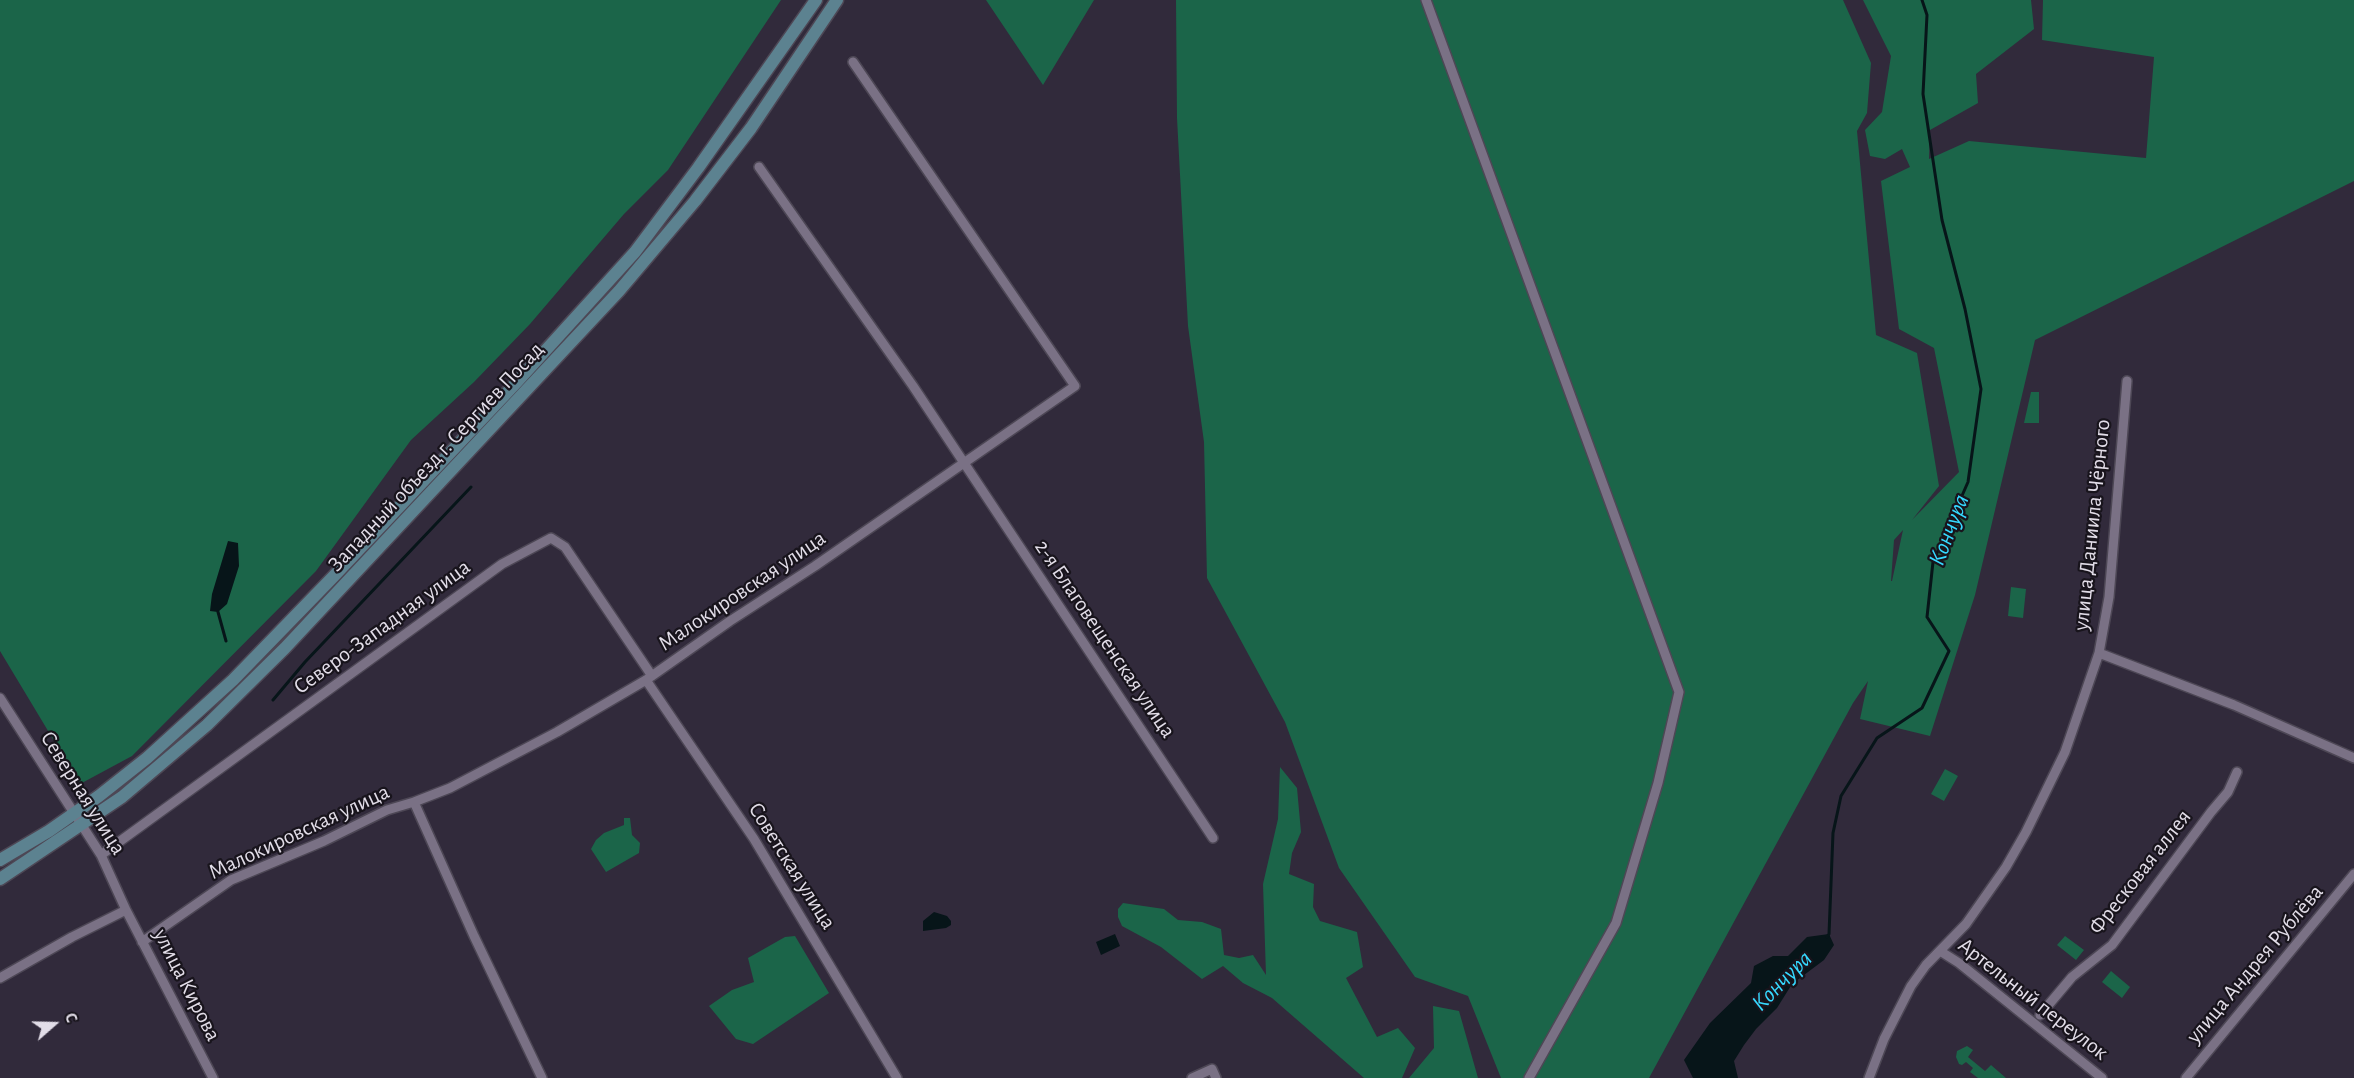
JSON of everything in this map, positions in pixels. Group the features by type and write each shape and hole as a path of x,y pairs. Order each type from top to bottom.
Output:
{"main road":[{"name":"Западный объезд г. Сергиев Посад","path":"0,860 49,831 99,796 147,758 233,680 516,383 635,252 698,168 816,0"},
{"name":"Западный объезд г. Сергиев Посад","path":"0,879 122,797 207,725 278,656 619,291 695,201 751,128 837,0"}],"street":[{"path":"1426,0 1679,692 1659,783 1616,924 1529,1078"},
{"name":"Малокировская улица","path":"142,942 231,880 324,841 387,810 450,788 557,732 649,678 1075,386 853,62"},
{"name":"2-я Благовещенская улица","path":"759,167 913,386 1213,838"},
{"name":"улица Даниила Чёрного","path":"1869,1078 1884,1039 1911,986 1966,924 2006,867 2026,832 2065,752 2099,652 2109,597 2115,543 2121,431 2127,381"},
{"name":"Северо-Западная улица","path":"101,855 502,564 551,538 566,547 649,678"},
{"path":"2099,652 2234,705 2354,758"},
{"name":"Советская улица","path":"649,678 754,839 897,1078"},
{"name":"Северная улица","path":"0,698 101,855 126,910"},
{"name":"Фресковая аллея","path":"2040,1015 2072,977 2112,945 2228,792 2237,772"},
{"name":"Малокировская улица","path":"414,802 474,936 542,1078"},
{"name":"улица Андрея Рублёва","path":"2186,1078 2354,874"},
{"path":"0,978 72,937 126,910"},
{"name":"улица Кирова","path":"126,910 213,1078"},
{"name":"Артельный переулок","path":"1940,951 1959,963 2102,1078"},
{"path":"1192,1078 1214,1073"}],"green space":[{"path":"0,0 781,0 668,170 624,214 530,324 474,382 411,440 316,571 132,756 80,784 0,651"},
{"path":"986,0 1094,0 1043,85"},
{"path":"1176,0 1843,0 1871,63 1867,113 1857,131 1876,335 1917,353 1939,486 1912,520 1959,472 1934,348 1899,329 1881,181 1910,167 1902,149 1885,159 1870,156 1865,130 1882,112 1891,56 1863,0 2031,0 2034,29 1976,74 1978,103 1930,130 1929,159 1969,141 2146,158 2154,57 2042,40 2043,0 2354,0 2354,181 2035,340 1975,595 1930,736 1860,719 1868,681 1853,703 1649,1078 1501,1078 1468,996 1415,977 1339,868 1285,722 1207,578 1204,442 1188,326 1177,118","holes":["1903,530 1892,581 1894,540"]},
{"path":"2031,392 2039,392 2039,423 2024,423"},
{"path":"2011,587 2026,589 2023,618 2008,616"},
{"path":"1280,767 1297,788 1301,832 1292,853 1289,874 1314,884 1313,907 1320,921 1357,932 1363,967 1346,978 1377,1037 1398,1028 1415,1048 1402,1078 1364,1078 1272,998 1243,983 1223,966 1202,979 1161,947 1122,926 1118,917 1118,909 1123,903 1164,909 1178,920 1202,922 1221,929 1224,955 1239,958 1253,955 1266,975 1263,884 1278,819"},
{"path":"1945,769 1958,776 1944,801 1931,794"},
{"path":"624,818 630,818 632,835 640,843 639,853 606,872 591,849 604,833 624,825"},
{"path":"795,936 829,993 753,1044 736,1039 709,1006 732,990 754,982 748,958 785,937"},
{"path":"2065,936 2084,950 2076,960 2057,945"},
{"path":"2111,971 2130,987 2122,998 2102,982"},
{"path":"1433,1006 1459,1011 1478,1078 1409,1078 1434,1048"},
{"path":"1967,1046 1973,1050 1968,1057 1985,1071 1991,1065 2006,1078 1978,1078 1970,1072 1973,1068 1966,1062 1959,1064 1956,1057 1957,1051"}],"water":[{"path":"228,541 238,543 239,566 227,604 218,612 210,611 212,594"},
{"path":"934,912 947,916 951,925 946,928 923,931 923,921"},
{"path":"1115,934 1120,946 1101,955 1096,942"},
{"path":"1829,934 1834,945 1824,960 1792,984 1777,1008 1744,1045 1734,1061 1738,1078 1693,1078 1684,1060 1710,1023 1751,983 1754,966 1773,956 1788,956 1807,937"}],"waterway":[{"name":"Кончура","path":"1827,937 1829,934 1833,833 1841,796 1877,738 1922,708 1949,651 1927,617 1933,562 1968,482 1981,389 1965,309 1942,220 1923,94 1927,15 1922,0"},
{"path":"273,700 305,662 471,487"},
{"path":"218,612 226,641"}]}
